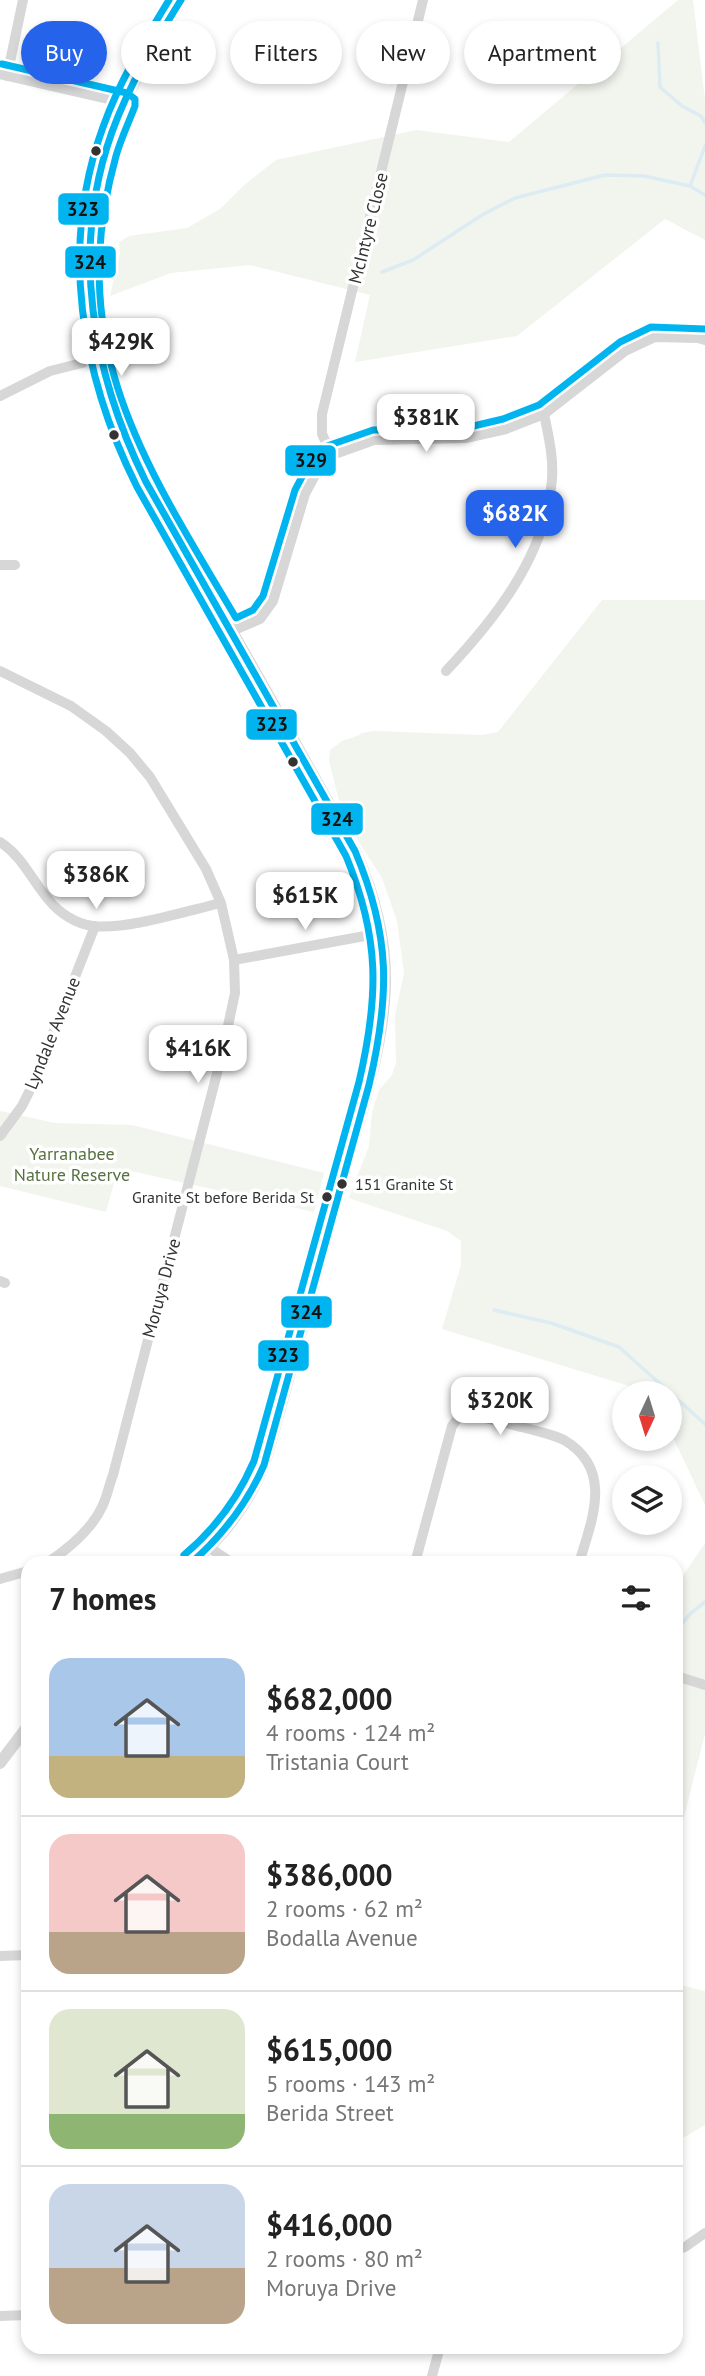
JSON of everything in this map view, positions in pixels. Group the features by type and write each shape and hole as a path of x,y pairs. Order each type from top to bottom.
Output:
{"street":[{"path":"23,0 3,75 125,103"},
{"path":"181,0 125,103 107,150 91,227 93,338 111,404 144,479 355,852 372,894 381,933 385,985 379,1035 365,1097 275,1426 255,1487 240,1511 210,1548 200,1556"},
{"name":"McIntyre Close","path":"332,456 322,434 322,414 423,0"},
{"path":"232,631 260,619 273,601 305,494 320,466 332,456 374,440 466,438 506,429 544,414 625,351 655,337 705,340"},
{"path":"0,396 50,371 98,359"},
{"path":"446,671 482,632 510,593 537,541 551,488 552,449 544,414"},
{"path":"0,565 15,565"},
{"name":"Moruya Drive","path":"0,671 71,706 106,731 130,753 150,777 206,869 220,903 234,960 235,993 232,1014 113,1475 102,1508 82,1535 58,1556"},
{"path":"0,842 17,855 48,900 61,912 95,926 120,924 220,903"},
{"name":"Lyndale Avenue","path":"0,1136 22,1106 33,1084 95,926"},
{"path":"234,960 381,933"},
{"path":"417,1556 452,1426 458,1418 469,1416 484,1417 563,1440 578,1451 589,1465 597,1496 595,1512 581,1556"},
{"path":"210,1548 222,1556"},
{"path":"0,1579 21,1573"},
{"path":"683,1678 705,1685"},
{"path":"0,1763 21,1735"},
{"path":"1,1957 21,1956"},
{"path":"683,2248 705,2233"},
{"path":"0,2316 21,2315"},
{"path":"432,2376 438,2354"}],"green space":[{"path":"678,0 693,0 705,100 705,240 665,219 517,336 355,362 370,295 250,265 171,273 110,296 120,253 119,242 129,236 187,228 220,209 244,185 276,160 416,130 509,142 578,84 621,84 621,48"},
{"path":"602,600 705,600 705,1505 679,1451 682,1451 682,1381 613,1381 442,1329 461,1265 461,1241 447,1231 349,1198 369,1146 372,1112 379,1090 392,1075 396,1063 395,1015 404,973 397,921 382,878 343,817 329,761 330,750 342,741 374,731 482,735 498,732"},
{"name":"Yarranabee Nature Reserve","path":"0,1111 55,1123 132,1125 324,1173 314,1212 118,1168 106,1212 0,1186"},
{"path":"705,1543 705,1734 683,1821 683,1576"},
{"path":"683,1986 705,1991 705,2125 683,2138"}],"waterway":[{"path":"658,43 660,87 682,106 701,116 705,123"},
{"path":"690,186 705,146"},
{"path":"382,272 413,260 482,215 515,198 605,175 644,176 690,186 705,195"},
{"path":"494,1310 551,1323 619,1347 705,1424"},
{"path":"683,1622 705,1602"}],"transit line":[{"name":"323","path":"169,0 124,78 103,127 90,172 82,218 80,264 82,310 90,356 102,400 137,487 346,856 365,914 373,968 370,1022 359,1082 254,1461 225,1512 206,1535 184,1555"},
{"name":"324","path":"181,0 126,97 99,176 92,221 90,265 100,354 127,440 146,482 355,851 375,911 383,967 381,1023 369,1085 264,1465 233,1518 198,1556"},
{"name":"329","path":"2,64 127,93 135,99 135,106 116,156 102,224 99,286 106,344 122,400 144,454 171,507 236,618 253,610 263,596 295,490 311,460 327,446 373,430 465,428 503,419 539,405 620,342 651,327 705,329"}],"place":[{"name":"151 Granite St","path":"342,1184"},
{"name":"Granite St before Berida St","path":"327,1197"}]}
